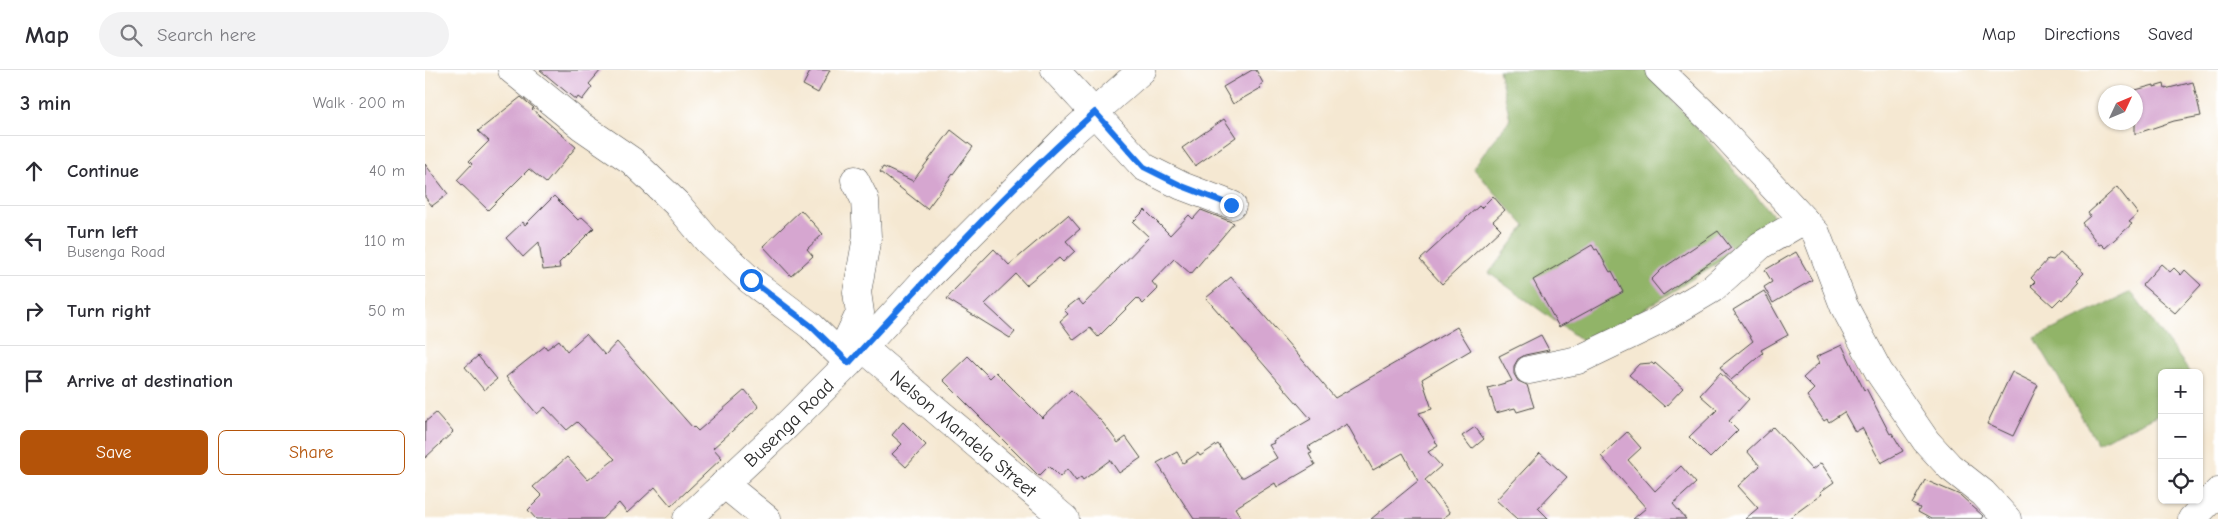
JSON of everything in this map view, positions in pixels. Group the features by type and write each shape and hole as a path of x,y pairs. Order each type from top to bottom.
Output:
{"street":[{"name":"Nelson Mandela Street","path":"512,70 581,126 632,161 677,204 707,240 736,267 1065,519"},
{"path":"1055,70 1144,167 1182,186 1231,205"},
{"name":"Busenga Road","path":"687,519 725,484 1068,136 1142,70"},
{"path":"1659,70 1714,123 1816,233 1844,306 1879,372 1926,441 1950,467 1983,494 2007,519"},
{"path":"851,355 859,313 857,292 867,237 865,200 855,180"},
{"path":"1529,370 1578,360 1653,324 1713,289 1761,245 1804,220"},
{"path":"725,484 767,519"},
{"path":"2192,519 2218,492"}],"green space":[{"path":"1499,70 1646,70 1780,223 1588,345 1489,273 1525,226 1473,168 1510,119"},
{"path":"2131,292 2188,369 2158,369 2158,415 2097,443 2035,338"}],"building":[{"path":"540,70 601,70 589,84 592,87 582,100 578,97 576,100"},
{"path":"811,70 830,70 818,93 803,85"},
{"path":"1252,70 1256,70 1263,83 1259,86 1261,88 1233,104 1223,87"},
{"path":"2193,82 2201,116 2174,121 2135,134 2135,130 2143,130 2143,88 2164,84 2165,89"},
{"path":"521,97 576,147 546,183 529,169 488,210 457,180 472,164 469,161 489,141 478,131"},
{"path":"1224,119 1236,137 1195,166 1182,148"},
{"path":"951,130 973,147 927,209 880,172 883,167 913,181"},
{"path":"425,164 448,194 432,206 425,197"},
{"path":"2117,187 2138,214 2129,222 2132,224 2105,248 2101,244 2099,245 2082,223 2090,216 2088,213"},
{"path":"554,196 578,220 582,217 594,228 559,263 560,268 543,270 539,242 523,257 506,238 523,222 525,225"},
{"path":"1493,196 1505,210 1493,221 1501,229 1442,284 1420,260 1479,206 1481,208"},
{"path":"801,210 823,234 807,249 813,256 791,276 763,246"},
{"path":"1145,210 1170,235 1189,215 1193,219 1201,210 1234,223 1191,274 1174,259 1152,282 1158,289 1143,304 1137,298 1098,337 1090,328 1074,340 1060,321 1068,314 1064,310 1078,299 1083,305 1149,237 1133,222"},
{"path":"1068,215 1080,229 1066,241 1075,251 1063,262 1059,258 1026,285 1016,274 985,304 1015,332 1010,338 947,299 994,249 1009,265"},
{"path":"1718,231 1731,248 1663,295 1651,280 1662,269"},
{"path":"1592,245 1595,250 1597,249 1610,272 1612,271 1623,292 1559,327 1533,280"},
{"path":"1796,252 1812,280 1773,303 1764,287 1772,282 1765,270"},
{"path":"2060,252 2084,273 2077,280 2079,282 2063,300 2061,298 2053,306 2031,286 2035,282 2031,278 2048,259 2053,260"},
{"path":"2161,264 2170,272 2174,268 2181,275 2185,270 2201,285 2175,313 2142,285"},
{"path":"1231,277 1335,398 1457,327 1471,350 1422,379 1432,409 1419,413 1438,446 1428,452 1441,466 1425,480 1450,513 1442,519 1371,519 1418,481 1403,453 1373,470 1347,424 1308,447 1312,453 1309,454 1315,465 1277,487 1275,483 1235,508 1242,519 1194,519 1157,463 1177,452 1183,463 1198,453 1200,456 1218,444 1241,477 1244,477 1277,458 1269,445 1274,443 1273,441 1311,419 1206,298"},
{"path":"1764,291 1788,335 1761,350 1763,353 1731,380 1720,367 1753,341 1733,310"},
{"path":"586,334 605,355 617,342 693,428 698,431 745,390 759,407 713,448 722,458 671,506 655,487 627,513 619,503 602,519 536,519 528,510 542,496 533,487 567,457 588,480 615,459 577,422 567,430 545,407 537,414 506,377 545,346 547,349 559,340 567,351"},
{"path":"1541,335 1549,350 1525,355 1518,359 1514,366 1514,374 1518,381 1527,385 1534,407 1517,412 1515,408 1496,413 1488,388 1512,381 1499,356"},
{"path":"1842,345 1864,390 1866,388 1890,434 1892,433 1903,451 1881,463 1862,428 1855,432 1844,412 1829,422 1827,419 1824,421 1807,396 1814,389 1803,378 1819,363 1816,357"},
{"path":"478,356 497,379 484,390 465,367"},
{"path":"968,356 990,378 996,372 1042,418 1071,390 1103,423 1118,443 1126,437 1141,458 1119,473 1110,460 1083,480 1081,477 1076,481 1067,469 1060,477 1049,466 1039,476 943,380"},
{"path":"1652,363 1654,365 1655,363 1683,388 1665,407 1629,375 1639,364"},
{"path":"2012,372 2038,385 2013,436 1987,424"},
{"path":"1720,373 1749,399 1729,421 1738,430 1710,458 1689,437 1717,410 1700,395"},
{"path":"436,413 453,432 425,458 425,422"},
{"path":"903,422 926,445 906,467 892,454 902,444 892,435"},
{"path":"1475,427 1484,439 1472,449 1462,436"},
{"path":"1773,427 1812,470 1821,463 1834,482 1820,492 1822,494 1788,519 1745,519 1758,508 1738,486 1760,466 1747,451"},
{"path":"1627,432 1641,448 1628,460 1655,491 1681,466 1696,483 1673,504 1686,519 1633,519 1646,508 1601,456"},
{"path":"1540,453 1567,477 1538,508 1549,519 1517,519 1496,500"},
{"path":"1925,480 1960,495 1983,516 1981,519 1931,519 1918,512 1920,508 1912,504"}],"route":[{"path":"751,280 811,326 841,353 849,363 925,280 1068,136 1095,112 1144,167 1182,186 1231,205"}]}
